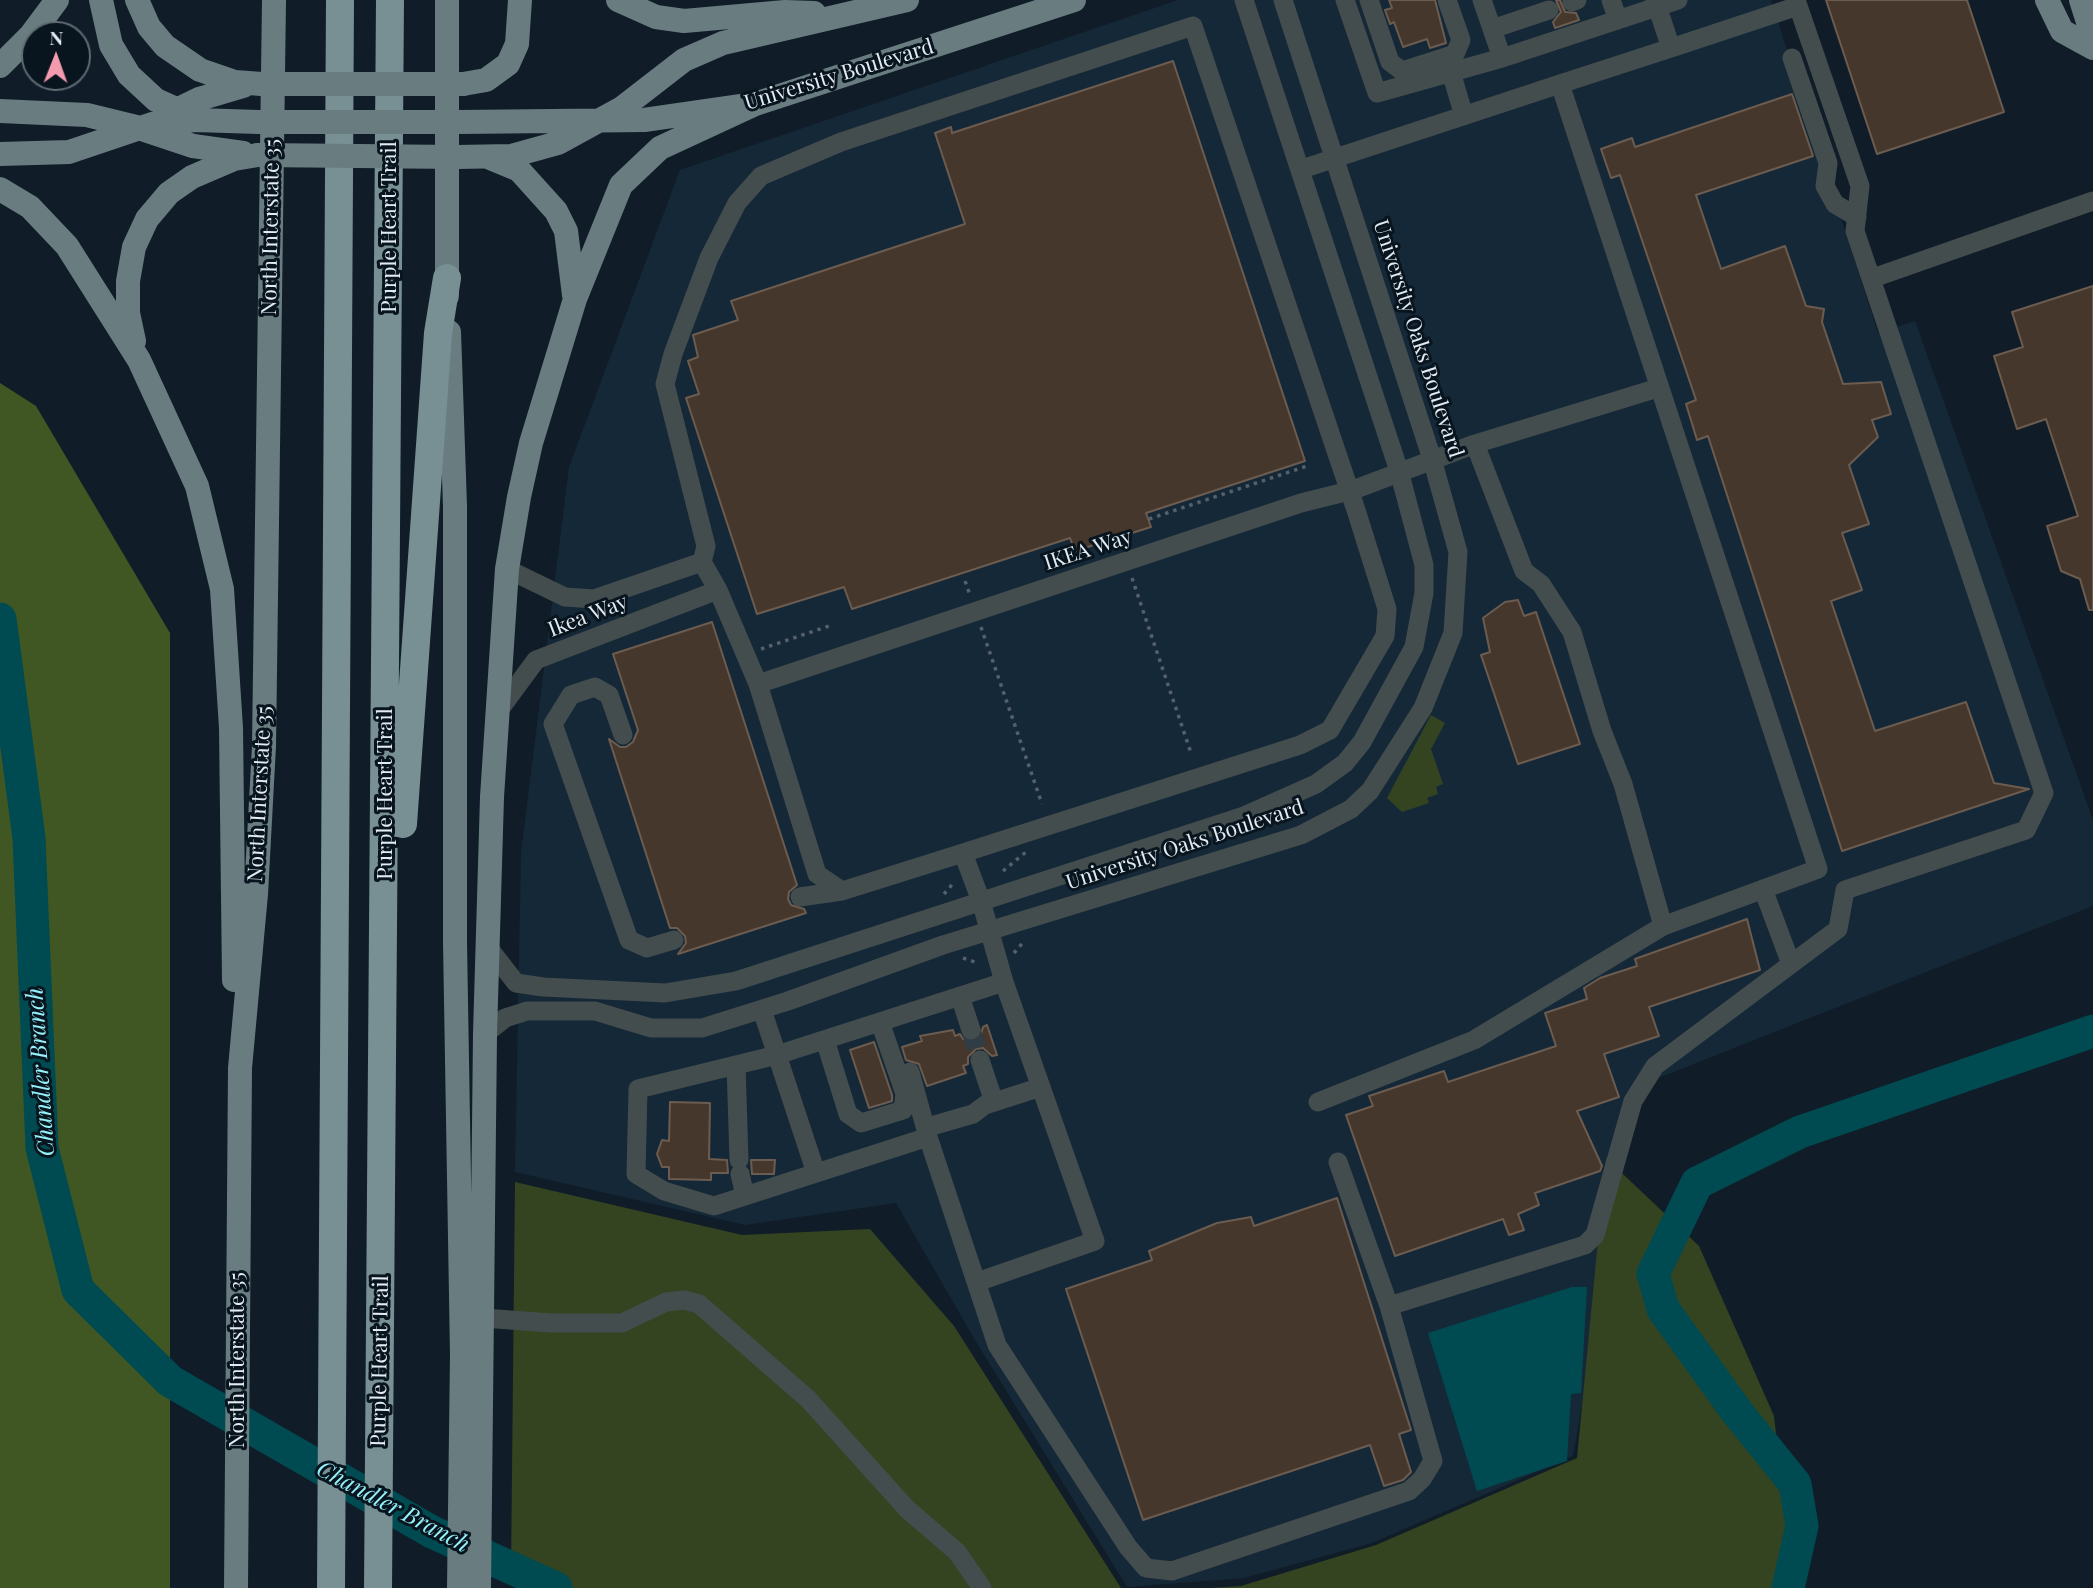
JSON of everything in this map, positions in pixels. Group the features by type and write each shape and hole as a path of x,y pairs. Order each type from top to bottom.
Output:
{"highway":[{"path":"329,1578 340,0"},
{"name":"Purple Heart Trail","path":"378,1588 390,0"},
{"path":"383,1192 402,1104 403,813 438,333 447,278"}],"main road":[{"path":"0,66 31,35 57,0"},
{"path":"101,0 111,45 129,75 156,100 175,111 213,121"},
{"path":"137,0 149,27 166,46 200,70 235,82 259,84 463,84 486,80 508,64 517,44 520,0"},
{"name":"North Interstate 35","path":"236,1588 240,1068 256,894 264,746 274,0"},
{"path":"447,0 447,278 455,506 454,942 462,1355 468,1522 479,1588"},
{"path":"618,0 656,17 684,21 785,12 853,14"},
{"name":"University Boulevard","path":"258,155 488,158 532,152 598,123 676,65 723,43 907,0"},
{"name":"University Boulevard","path":"213,121 598,123 680,117 755,104 1074,0"},
{"path":"2047,0 2062,31 2093,48"},
{"path":"2081,0 2093,38"},
{"path":"0,154 69,152 92,147 209,95 259,84"},
{"path":"459,1588 468,1522 483,1318 485,1034 497,714 508,569 531,443 575,299 612,202 629,174 660,148 755,104"},
{"path":"0,111 87,115 136,127 192,146 258,155"},
{"path":"136,127 213,121"},
{"path":"139,360 128,313 128,281 134,247 147,219 169,193 192,177 234,159 258,155"},
{"path":"488,158 519,170 556,211 566,231 575,299"},
{"path":"0,189 30,207 67,246 139,360 197,486 222,589 231,728 234,983 240,1068"}],"street":[{"name":"University Oaks Boulevard","path":"488,947 516,983 665,993 736,981 1244,816 1316,784 1345,763 1362,743 1414,647 1424,593 1424,565 1399,471 1302,169 1244,0"},
{"name":"University Oaks Boulevard","path":"485,1034 505,1018 527,1011 595,1011 651,1028 702,1028 762,1010 989,931 1301,835 1351,809 1370,791 1423,708 1453,633 1458,552 1432,459 1283,0"},
{"path":"1345,0 1377,93 1502,58 1618,20 1656,4 1678,0"},
{"path":"1369,0 1390,62 1402,71 1455,54 1461,40 1447,0"},
{"path":"1482,0 1502,58"},
{"path":"1611,0 1618,20"},
{"path":"1302,169 1671,48 1797,3 1860,186 1855,231 1873,278 1938,486 2043,793 2026,830 1845,891"},
{"path":"1656,4 1671,48"},
{"path":"1492,29 1549,10"},
{"path":"800,897 842,891 1300,745 1331,730 1385,636 1387,609 1194,26 841,142 761,176 737,203 709,258 665,384 706,545 702,562 718,590 758,684 817,874 842,891"},
{"path":"1792,58 1828,163 1825,186 1835,204 1857,218"},
{"path":"1451,72 1464,116"},
{"path":"1560,84 1818,869 1845,891"},
{"path":"1873,278 2093,201"},
{"name":"IKEA Way","path":"758,684 1301,503 1350,491 1475,444 1658,388"},
{"path":"1475,444 1524,571 1541,584 1572,632 1602,731 1623,785 1663,926"},
{"path":"508,569 565,597 594,599 702,562"},
{"name":"Ikea Way","path":"497,714 536,660 718,590"},
{"path":"623,735 610,695 595,687 571,695 554,724 629,940 647,948 674,940"},
{"path":"963,853 981,901 1004,982 1096,1241 976,1282"},
{"path":"1318,1102 1474,1040 1663,926 1818,869"},
{"path":"1763,889 1791,964"},
{"path":"1389,1306 1585,1245 1595,1235 1633,1101 1655,1066 1838,929 1845,891"},
{"path":"1004,982 777,1055 638,1089 636,1174 664,1191 714,1206 816,1173 928,1132 973,1114 994,1102 1041,1087"},
{"path":"960,996 971,1030"},
{"path":"762,1010 816,1173"},
{"path":"886,1020 928,1132 998,1345 1128,1547 1146,1568 1172,1571 1409,1491 1422,1479 1433,1461 1389,1306 1338,1162"},
{"path":"825,1040 848,1114 861,1124 903,1110 905,1094 886,1020"},
{"path":"980,1060 994,1102"},
{"path":"736,1065 739,1167 745,1196"},
{"path":"483,1318 551,1323 622,1323 666,1302 684,1300 699,1304 808,1399 907,1509 957,1552 982,1588"}],"path":[{"path":"1149,519 1307,466"},
{"path":"1130,573 1191,753"},
{"path":"965,581 971,599"},
{"path":"979,622 1042,804"},
{"path":"745,654 829,626"},
{"path":"998,871 1005,873 1027,851"},
{"path":"941,898 957,880"},
{"path":"1014,953 1024,942 1028,931"},
{"path":"958,957 975,962"}],"shaded area":[{"path":"1178,0 1771,0 1878,333 1915,321 2093,820 2093,906 1638,1086 1573,1456 1372,1543 1244,1578 1127,1587 975,1340 896,1203 745,1225 515,1172 521,853 569,467 680,170"},
{"path":"0,383 36,406 170,633 170,1588 0,1588"},
{"path":"1431,715 1445,723 1431,749 1443,784 1436,787 1438,794 1427,798 1429,803 1402,812 1387,798"},
{"path":"1606,1158 1699,1246 1774,1416 1793,1588 1211,1588 1241,1586 1376,1545 1577,1458"},
{"path":"515,1182 742,1235 870,1229 954,1326 1121,1588 548,1588 511,1570"},
{"path":"1572,1287 1587,1287 1581,1393 1571,1394 1567,1461 1477,1491 1428,1333"}],"building":[{"path":"1389,0 1435,0 1446,43 1430,48 1427,39 1403,47 1394,22 1390,24 1385,10 1392,8"},
{"path":"1556,0 1560,0 1565,12 1576,13 1579,20 1555,28 1553,22 1561,12"},
{"path":"1826,0 1967,0 2004,112 1877,154"},
{"path":"1173,61 1305,461 1146,513 1151,527 1075,551 1070,538 852,609 844,587 757,614 686,398 699,394 688,361 698,357 693,335 738,320 731,301 965,224 935,133 951,127 952,133"},
{"path":"1792,94 1813,156 1696,195 1721,269 1785,246 1806,306 1824,309 1822,322 1843,384 1881,382 1891,414 1872,420 1878,437 1849,465 1869,524 1842,533 1862,590 1831,601 1875,731 1966,702 1994,783 2029,789 1842,851 1708,436 1697,440 1686,404 1696,400 1620,175 1611,178 1601,149 1632,138 1635,147"},
{"path":"2093,286 2093,610 2089,610 2080,579 2061,571 2047,526 2078,516 2046,419 2017,429 1994,356 2023,347 2012,312"},
{"path":"1518,600 1524,616 1536,612 1580,744 1518,764 1481,655 1490,652 1483,618 1505,602"},
{"path":"712,622 797,885 789,892 788,899 791,905 804,909 806,913 678,954 686,943 685,936 677,928 670,928 609,739 620,747 626,747 633,742 638,730 613,654"},
{"path":"1747,919 1760,970 1649,1007 1659,1036 1604,1054 1619,1097 1577,1111 1602,1166 1600,1171 1535,1193 1539,1205 1518,1214 1524,1230 1509,1235 1503,1219 1395,1256 1346,1115 1373,1106 1369,1096 1444,1071 1448,1082 1556,1046 1545,1013 1587,999 1584,988 1600,978 1637,966 1635,959"},
{"path":"987,1025 997,1055 992,1056 983,1048 976,1049 968,1057 968,1064 963,1066 966,1073 927,1086 919,1064 906,1060 902,1047 922,1041 920,1036 953,1030 955,1036 960,1034 963,1039 974,1042 980,1038 983,1027"},
{"path":"874,1042 892,1101 869,1108 850,1050"},
{"path":"670,1102 710,1103 709,1159 727,1160 728,1173 711,1173 711,1180 669,1179 669,1167 662,1167 657,1154 662,1140 669,1141"},
{"path":"751,1160 775,1160 774,1174 752,1174"},
{"path":"1337,1198 1411,1430 1399,1434 1411,1472 1403,1480 1384,1486 1370,1445 1143,1520 1066,1289 1152,1260 1149,1251 1217,1223 1251,1217 1254,1226"}],"waterway":[{"name":"Chandler Branch","path":"0,619 29,838 42,1148 78,1290 170,1381 432,1532 556,1588"},
{"path":"1788,1588 1802,1526 1795,1484 1737,1412 1663,1309 1653,1274 1697,1183 1800,1132 2093,1031"}],"tunnel":[{"path":"971,1030 980,1060"}]}
